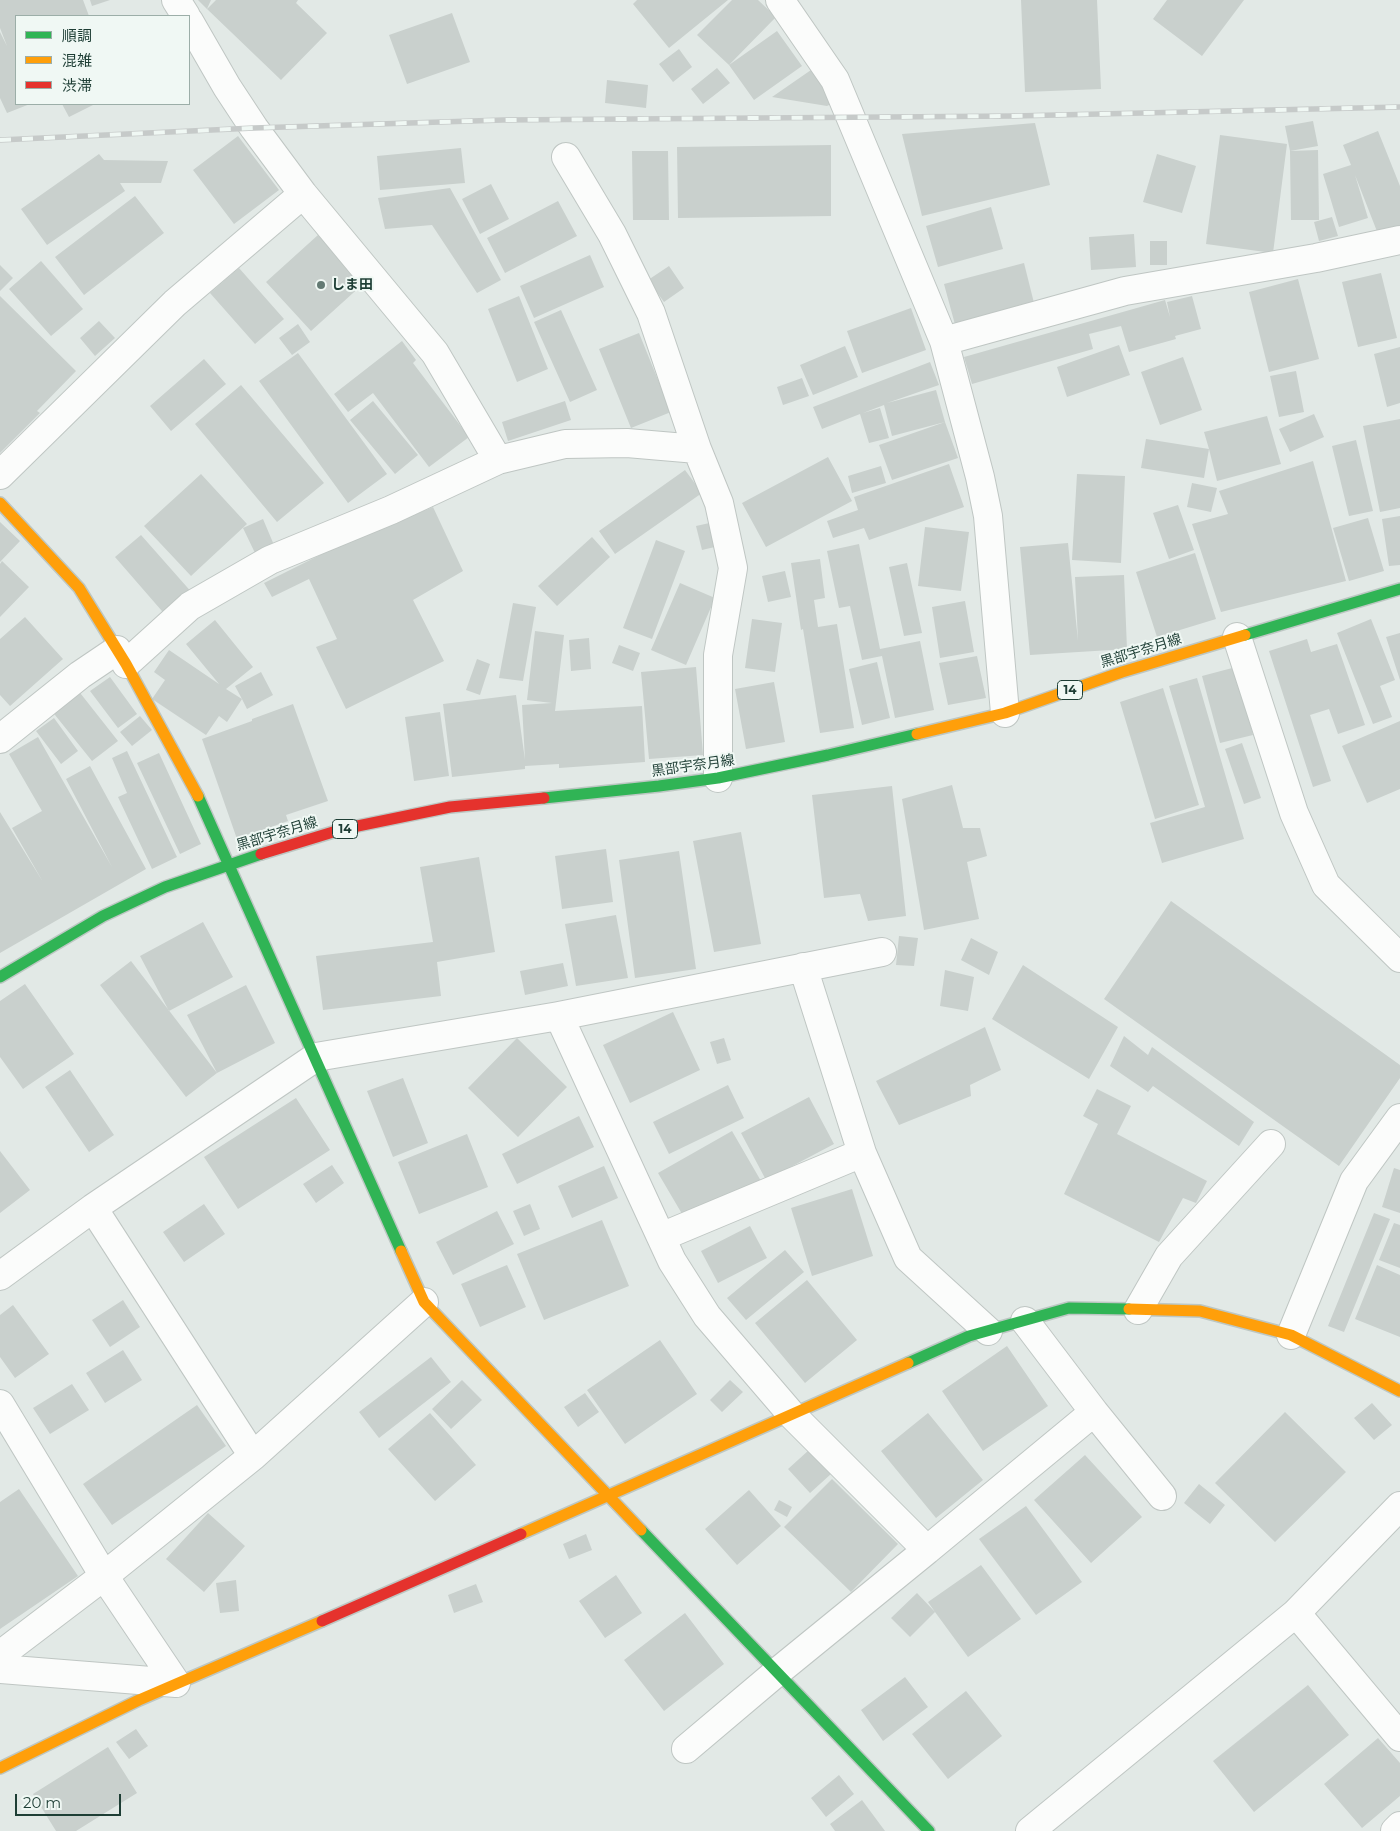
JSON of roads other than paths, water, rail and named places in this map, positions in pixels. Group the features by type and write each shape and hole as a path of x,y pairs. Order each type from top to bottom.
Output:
{"street":[{"path":"176,0 185,15"},
{"path":"788,3 835,80 944,341 988,516 1005,712"},
{"path":"190,23 243,112 303,194 435,353 498,460"},
{"path":"566,157 612,234 651,313 697,449 719,503 733,568 718,655 718,778"},
{"path":"0,475 175,303 303,194"},
{"path":"944,341 1124,291 1316,258 1400,240"},
{"path":"0,739 80,675 122,657 190,606 270,560 391,510 498,460 565,444 627,443 697,449"},
{"path":"0,503 79,588 122,657 200,800 424,1302 776,1673 929,1831"},
{"name":"黒部宇奈月線","path":"0,977 103,916 165,887 230,864 343,829 450,807 650,787 718,778 828,755 1005,712 1122,672 1400,589"},
{"path":"1237,637 1294,813 1326,885 1400,958"},
{"path":"0,1276 93,1208 316,1057 559,1016 882,952"},
{"path":"803,967 862,1154 908,1258 988,1331"},
{"path":"559,1016 672,1261 707,1316 792,1415 928,1550"},
{"path":"1291,1335 1354,1181 1400,1118"},
{"path":"1138,1310 1169,1256 1271,1144"},
{"path":"661,1237 862,1154"},
{"path":"93,1208 253,1456"},
{"path":"0,1655 104,1576 253,1456 424,1302"},
{"path":"0,1768 176,1684 609,1496 968,1336 1069,1308 1200,1310 1291,1335 1400,1390"},
{"path":"1024,1321 1162,1496"},
{"path":"0,1404 104,1576 176,1684"},
{"path":"686,1749 1094,1412"},
{"path":"1030,1831 1296,1613 1400,1506"},
{"path":"1296,1613 1400,1737"},
{"path":"0,1669 176,1684"},
{"path":"1395,1831 1400,1826"}],"railway":[{"path":"0,140 254,128 503,120 1014,116 1400,107"}],"place":[{"name":"しま田","path":"321,285"}]}
